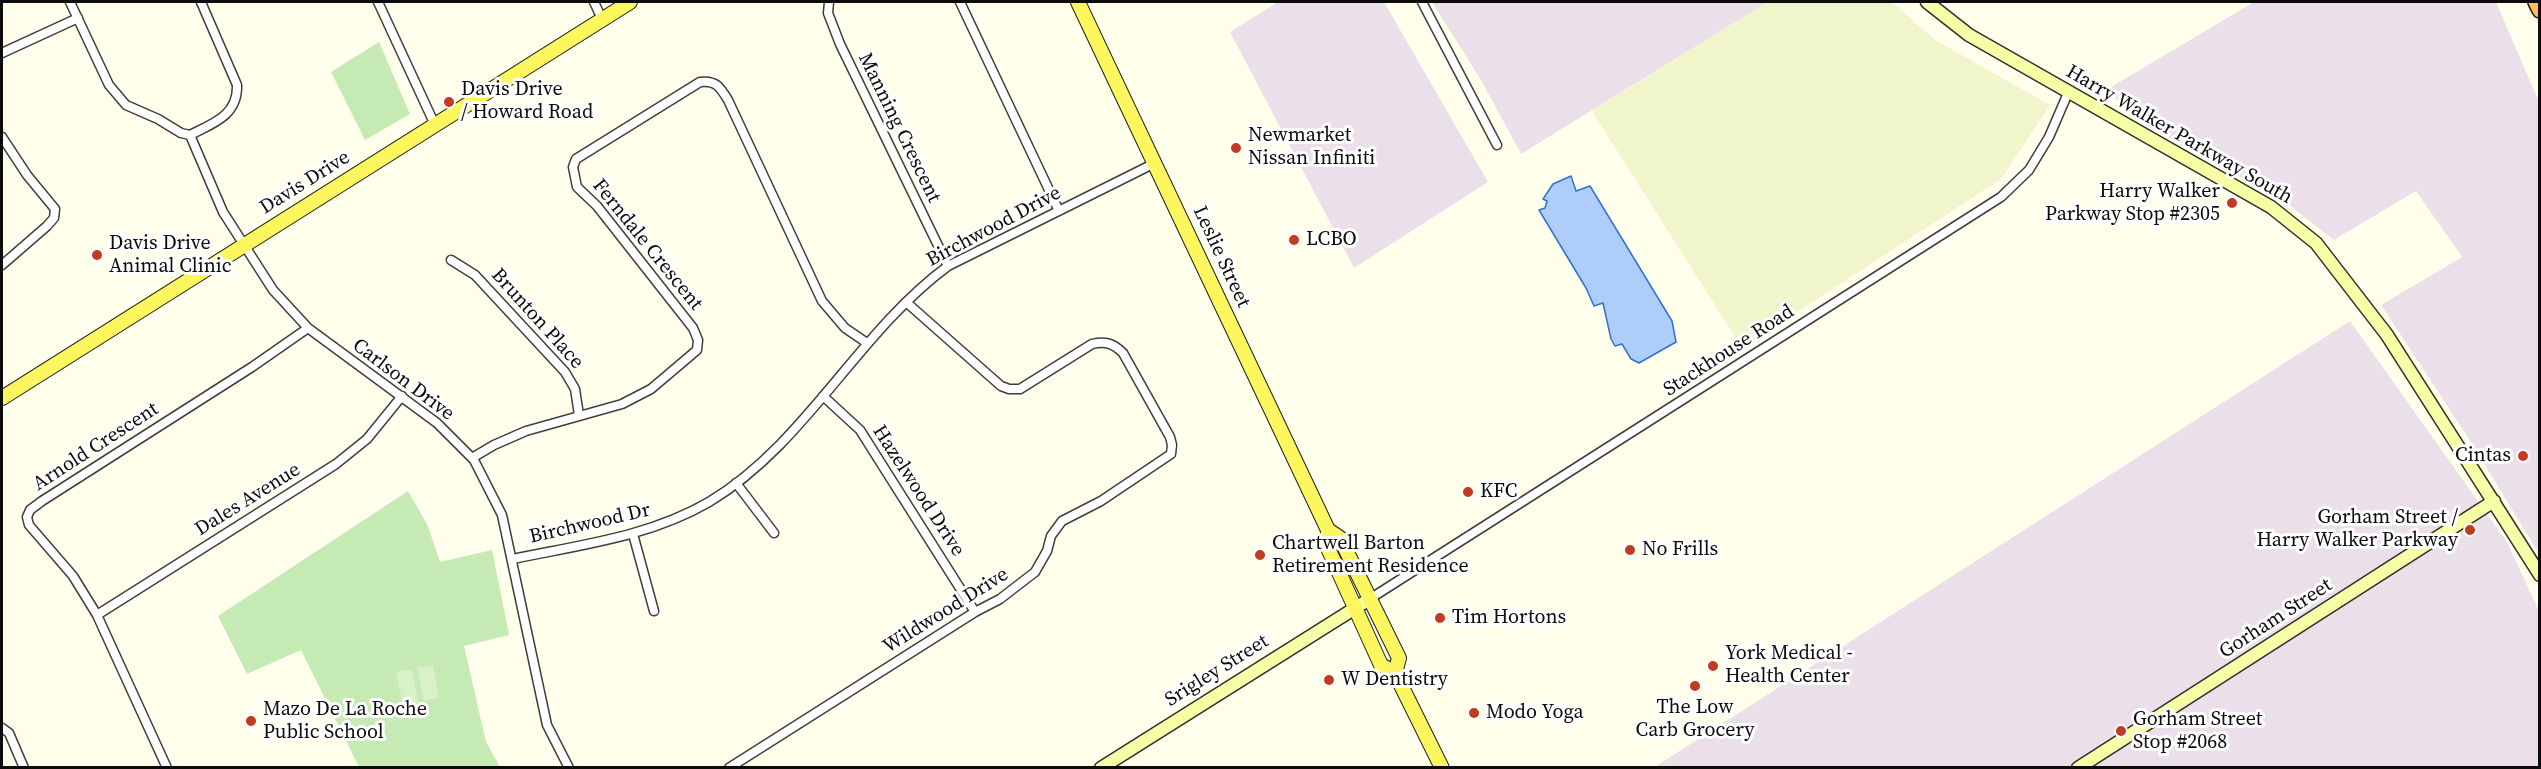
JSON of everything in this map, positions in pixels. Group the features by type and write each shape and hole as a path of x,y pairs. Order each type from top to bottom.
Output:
{"highway":[{"path":"2536,2 2540,10"}],"main road":[{"name":"Davis Drive","path":"2,398 630,2"},
{"name":"Leslie Street","path":"1078,2 1328,530 1327,546 1381,665 1395,673 1442,768"},
{"name":"Leslie Street","path":"1328,530 1340,538 1368,600 1399,658 1395,673"}],"street":[{"path":"70,2 109,85 126,105 181,133 190,135 217,121 233,108 238,98 237,84 201,2"},
{"path":"378,2 435,125"},
{"path":"594,2 602,19"},
{"name":"Manning Crescent","path":"829,2 828,13 840,44 948,266"},
{"path":"960,2 1059,211"},
{"path":"1422,2 1497,145"},
{"name":"Harry Walker Parkway South","path":"1927,2 1969,35 2271,207 2316,243 2387,335 2540,575"},
{"path":"2,53 78,18"},
{"name":"Ferndale Crescent","path":"472,458 526,431 622,404 651,389 697,350 698,340 693,328 597,206 577,187 573,167 576,159 700,82 711,81 719,86 728,100 822,301 845,328 867,343"},
{"name":"Stackhouse Road","path":"1368,600 2001,197 2029,170 2049,137 2068,93"},
{"name":"Carlson Drive","path":"190,135 223,212 273,290 308,328 438,423 472,458 502,515 547,725 568,768"},
{"path":"2,137 27,176 55,209 54,218 47,226 2,265"},
{"name":"Birchwood Drive","path":"867,343 926,282 948,266 1155,163"},
{"name":"Brunton Place","path":"451,260 476,275 565,372 575,388 579,415"},
{"name":"Wildwood Drive","path":"729,768 975,612 1000,599 1035,572 1047,551 1051,536 1062,521 1101,501 1171,454 1172,445 1123,353 1111,344 1101,342 1092,344 1020,389 1009,389 1001,386 906,302"},
{"name":"Arnold Crescent","path":"167,768 97,615 73,576 29,525 27,517 30,510 252,367 308,328"},
{"path":"774,533 736,483 788,436 867,343"},
{"name":"Dales Avenue","path":"97,615 336,464 367,439 402,396"},
{"name":"Hazelwood Drive","path":"823,396 860,430 975,612"},
{"name":"Birchwood Dr","path":"513,559 633,534 676,519 736,483"},
{"name":"Gorham Street","path":"2078,768 2152,723 2494,501"},
{"path":"633,534 654,611"},
{"name":"Srigley Street","path":"1101,768 1368,600"},
{"path":"2,728 9,733 24,768"}],"shaded area":[{"path":"1278,2 1384,2 1488,182 1354,268 1230,32"},
{"path":"1432,2 1768,2 1521,154 1481,80"},
{"path":"2254,2 2496,2 2539,102 2539,554 2471,442 2381,305 2462,257 2416,191 2334,240 2284,201 2177,143 2131,113 2106,90"},
{"path":"2350,321 2507,542 2539,611 2539,767 1653,768"}],"green space":[{"path":"1768,2 1892,2 1935,40 2050,105 2001,179 1742,348 1592,111"},
{"path":"379,42 410,114 365,140 331,72"},
{"path":"408,491 427,524 440,562 492,550 509,635 464,646 486,742 500,767 359,767 301,650 247,674 218,616"},
{"path":"433,665 439,698 424,701 417,668"},
{"path":"412,669 418,702 403,705 396,672"}],"water":[{"path":"1571,176 1576,191 1590,186 1672,321 1676,342 1639,363 1631,359 1622,344 1615,346 1611,339 1603,303 1594,306 1586,288 1539,210 1545,208 1547,201 1543,199 1553,184"}],"place":[{"name":"Davis Drive / Howard Road","path":"449,102"},
{"name":"Newmarket Nissan Infiniti","path":"1236,148"},
{"name":"Harry Walker Parkway Stop #2305","path":"2232,203"},
{"name":"LCBO","path":"1294,240"},
{"name":"Davis Drive Animal Clinic","path":"97,255"},
{"name":"Cintas","path":"2523,456"},
{"name":"KFC","path":"1468,492"},
{"name":"Gorham Street / Harry Walker Parkway","path":"2470,530"},
{"name":"No Frills","path":"1630,550"},
{"name":"Chartwell Barton Retirement Residence","path":"1260,555"},
{"name":"Tim Hortons","path":"1440,618"},
{"name":"York Medical - Health Center","path":"1713,666"},
{"name":"W Dentistry","path":"1329,680"},
{"name":"The Low Carb Grocery","path":"1695,686"},
{"name":"Modo Yoga","path":"1474,713"},
{"name":"Mazo De La Roche Public School","path":"251,721"},
{"name":"Gorham Street Stop #2068","path":"2121,731"}]}
